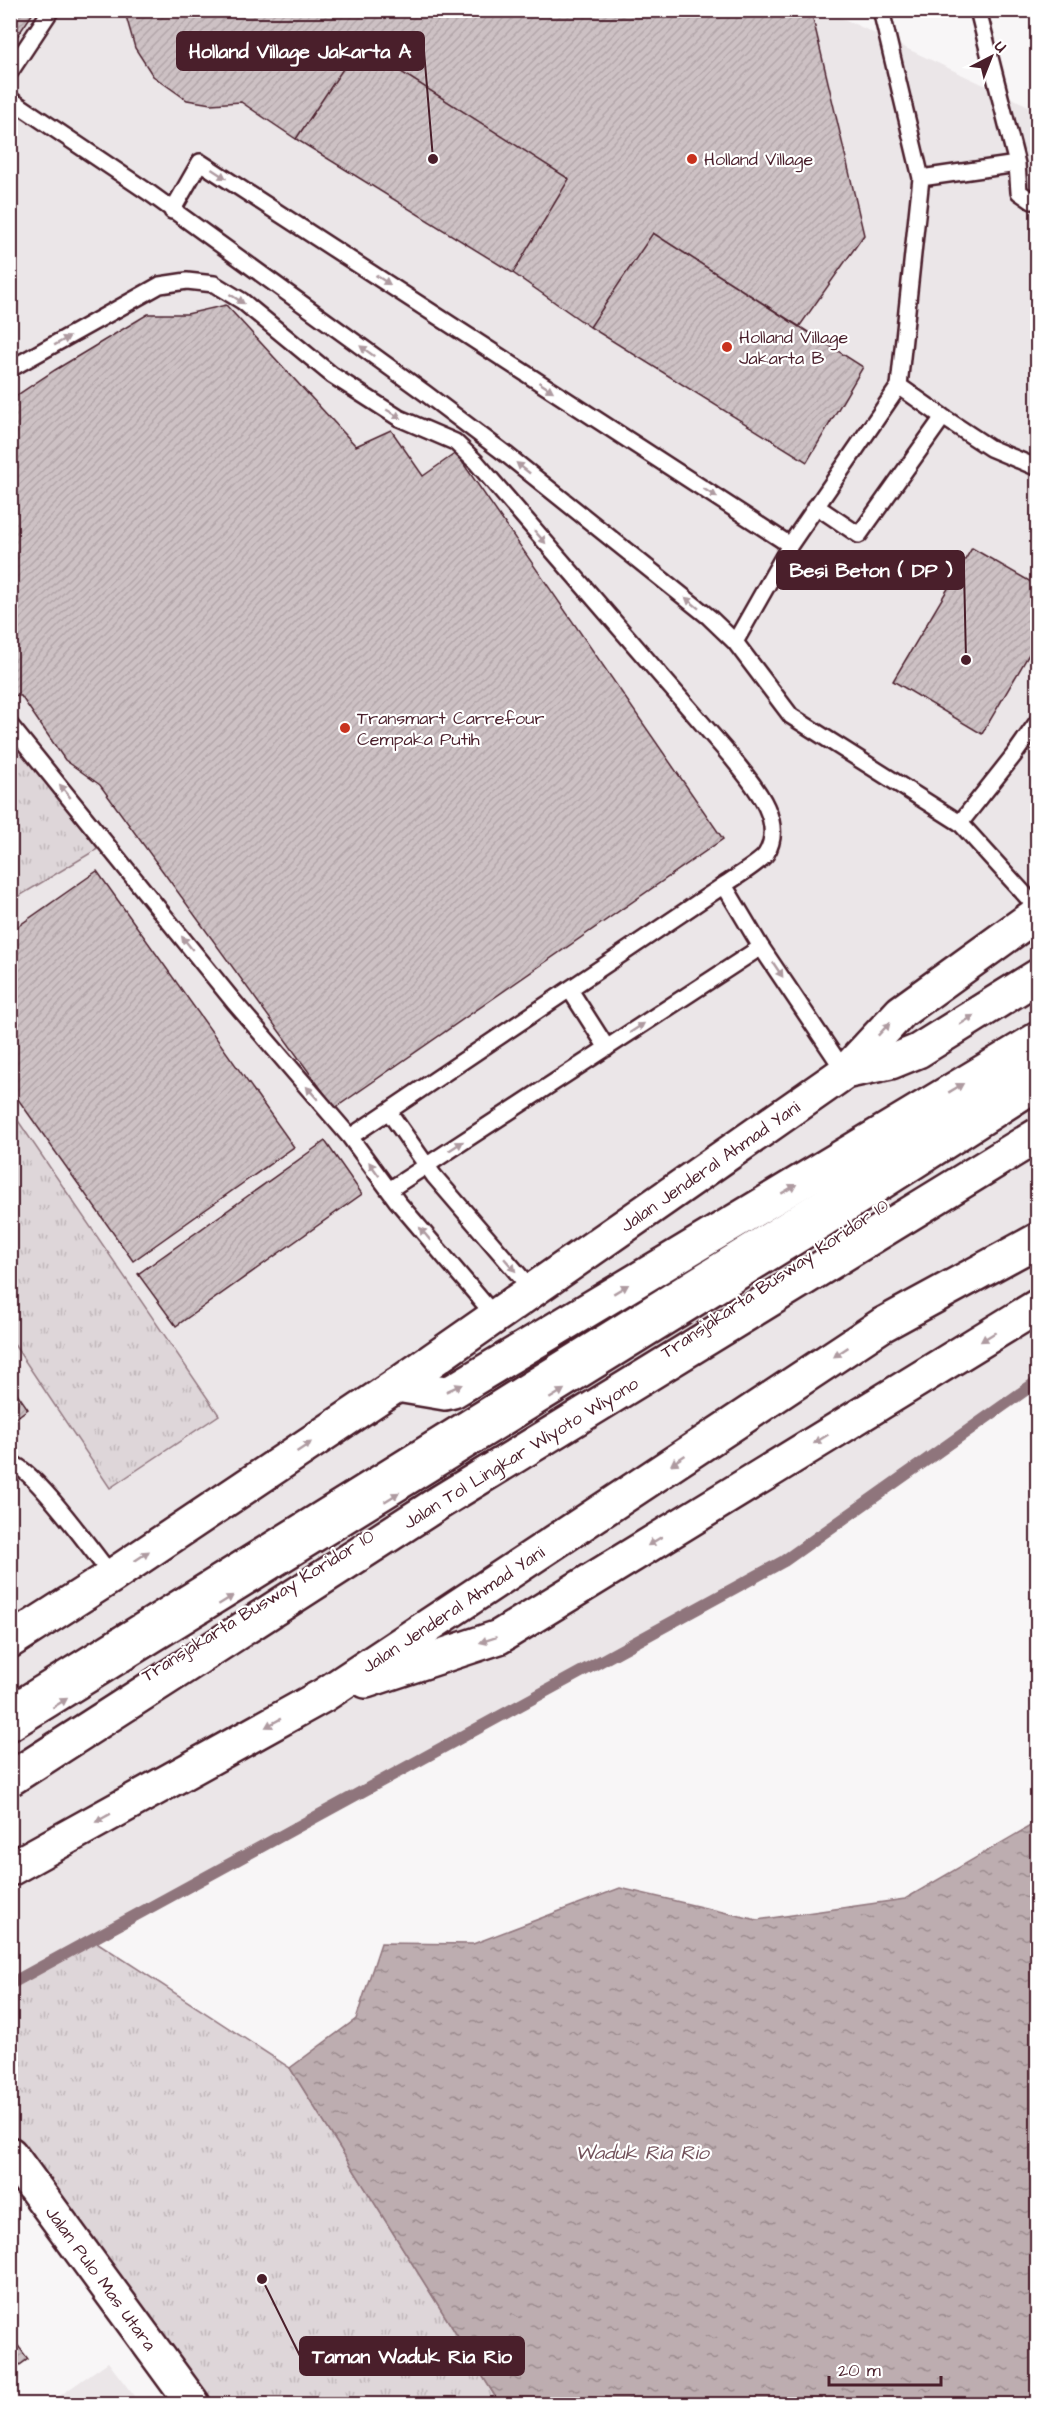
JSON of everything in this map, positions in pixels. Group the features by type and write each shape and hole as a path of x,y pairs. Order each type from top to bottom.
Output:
{"main road":[{"path":"844,1072 901,1011 1038,911"},
{"name":"Jalan Jenderal Ahmad Yani","path":"10,1641 112,1576 397,1385 844,1072 891,1062 918,1051 1038,976"},
{"path":"397,1385 445,1393 453,1390 1038,1039"},
{"path":"10,1713 1038,1072"},
{"name":"Jalan Tol Lingkar Wiyoto Wiyono","path":"10,1781 440,1502 1038,1135"},
{"name":"Jalan Jenderal Ahmad Yani","path":"10,1869 324,1695 1038,1220"},
{"name":"Jalan Jenderal Ahmad Yani","path":"882,1325 1038,1240"},
{"path":"324,1695 499,1637 1038,1306"},
{"name":"Jalan Pulo Mas Utara","path":"10,2154 193,2404"}],"lane":[{"path":"10,72 51,10"},
{"path":"735,642 790,545 899,386 921,178 881,10"},
{"path":"978,10 1017,164 1019,192 1032,201 1038,200"},
{"path":"10,99 172,211 425,393 507,455 709,617 735,642 791,716 960,823 1038,911"},
{"path":"172,211 200,162 790,545"},
{"path":"921,178 1017,164"},
{"path":"10,369 160,285 187,281 214,284 242,301 332,375 399,418 455,442 483,471 758,789 769,812 772,832 765,854 724,885 350,1137"},
{"path":"899,386 990,448 1038,468"},
{"path":"816,506 859,535 943,417"},
{"path":"960,823 1038,721"},
{"path":"10,725 234,1002 350,1137 389,1190 494,1315"},
{"path":"724,885 761,947 844,1072"},
{"path":"389,1190 761,947"},
{"path":"570,990 607,1048"},
{"name":"Transjakarta Busway Koridor 10","path":"10,1734 825,1229 1038,1093"},
{"path":"389,1112 426,1166 532,1290"},
{"name":"Transjakarta Busway Koridor 10","path":"10,1781 683,1365 1038,1126"},
{"path":"10,1463 17,1464 35,1479 112,1576"}],"shaded area":[{"path":"11,11 827,11 1037,110 1037,1381 784,1561 11,1984"},
{"path":"108,2362 140,2404 48,2404"}],"green space":[{"path":"10,724 114,839 11,901 10,901"},
{"path":"10,1109 219,1415 110,1488 11,1340"},
{"path":"92,1939 290,2068 500,2404 193,2404 11,2153 10,1984"}],"water":[{"name":"Waduk Ria Rio","path":"1037,1822 1037,2404 500,2404 290,2068 356,2019 381,1943 473,1944 620,1888 757,1920 905,1899"}],"building":[{"path":"10,10 35,10 10,47"},
{"name":"Holland Village","path":"127,10 811,10 864,235 799,327 653,233 590,327 513,273 569,179 359,45 296,139 241,102 211,104 187,100 153,76 135,48 126,16"},
{"path":"359,45 569,179 513,273 296,139"},
{"name":"Holland Village Jakarta B","path":"653,233 863,367 807,462 590,327"},
{"name":"Transmart Carrefour Cempaka Putih","path":"226,305 356,446 391,430 423,476 456,453 723,839 335,1108 100,785 65,760 21,696 10,695 10,400 148,314 187,314"},
{"path":"972,548 1038,586 1038,639 982,734 893,681"},
{"path":"97,871 294,1147 133,1261 10,1088 10,932"},
{"path":"325,1141 362,1194 176,1326 138,1274"},
{"path":"10,1383 28,1409 10,1422"},
{"path":"10,2335 28,2359 10,2372"}],"waterway":[{"path":"10,1984 784,1561 1038,1381"}],"place":[{"name":"Holland Village Jakarta A","path":"433,159"},
{"name":"Holland Village","path":"692,159"},
{"name":"Holland Village Jakarta B","path":"727,347"},
{"name":"Besi Beton ( DP )","path":"966,660"},
{"name":"Transmart Carrefour Cempaka Putih","path":"345,728"},
{"name":"Taman Waduk Ria Rio","path":"262,2279"}]}
